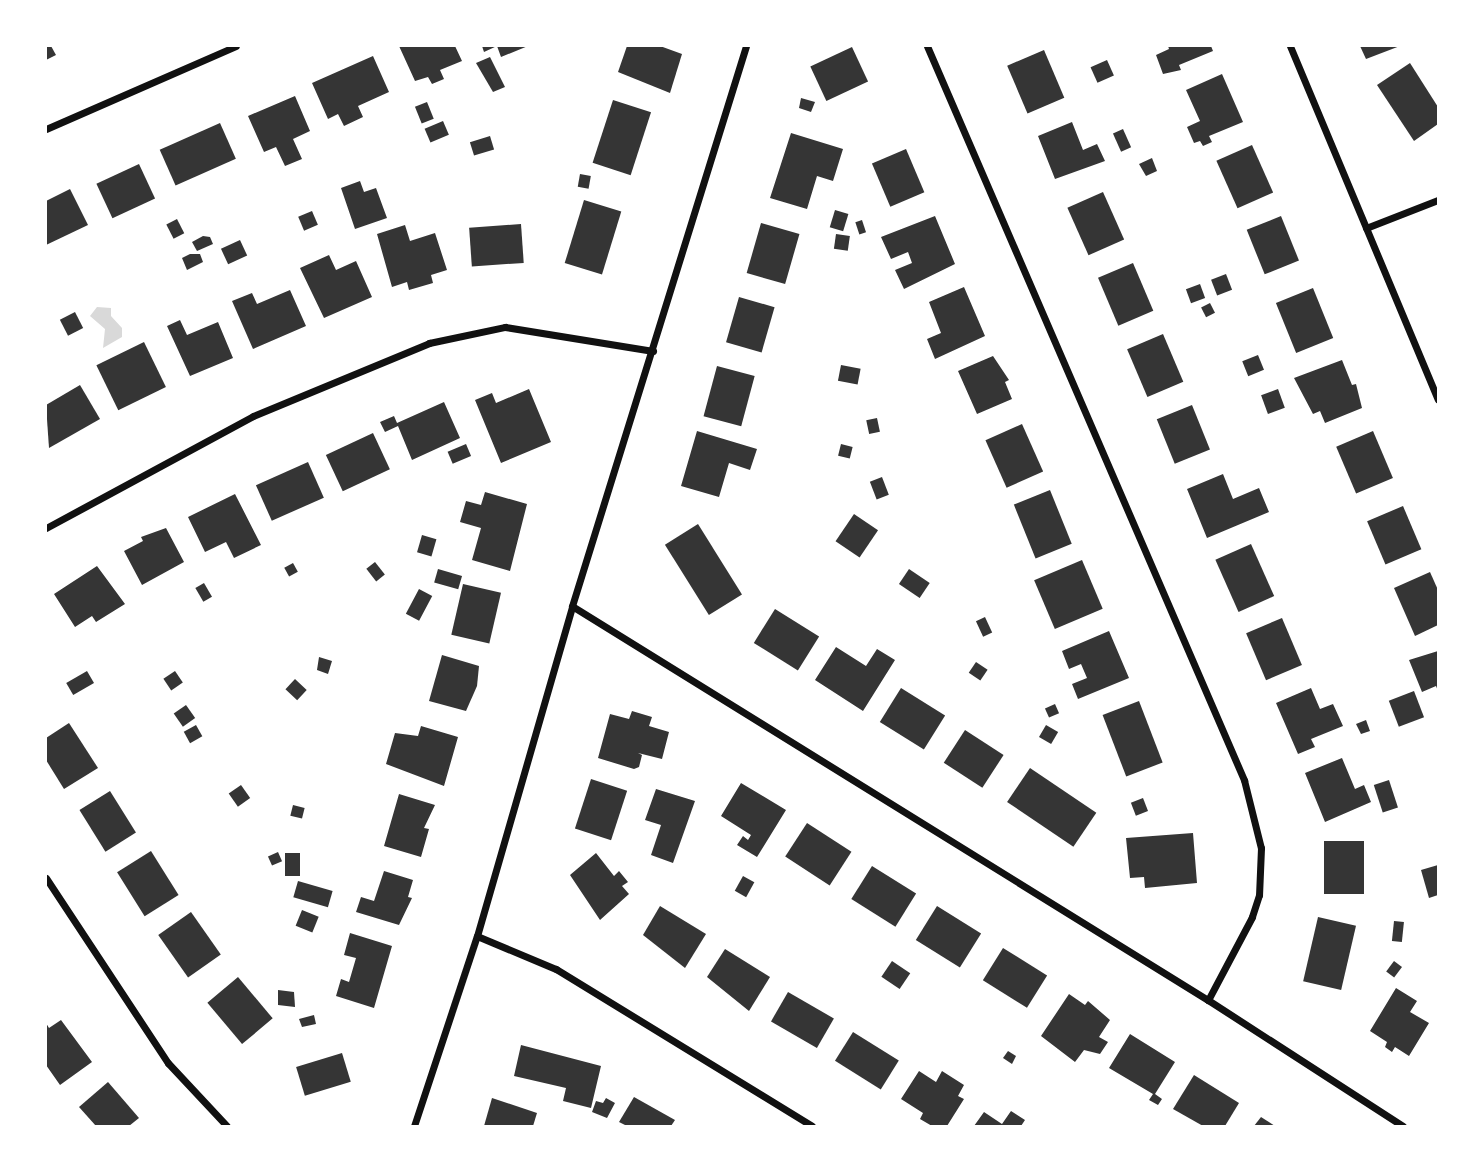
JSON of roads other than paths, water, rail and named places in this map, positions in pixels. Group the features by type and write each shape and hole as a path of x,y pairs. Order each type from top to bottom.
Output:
{"street":[{"path":"46,129 236,46"},
{"path":"414,1126 477,936 572,606 746,46"},
{"path":"927,46 1244,780 1261,848 1259,895 1252,917 1208,1000"},
{"path":"1290,46 1438,399"},
{"path":"1366,228 1438,200"},
{"path":"46,528 253,416 429,343 505,327 653,351"},
{"path":"572,606 1208,1000 1403,1126"},
{"path":"46,878 168,1063 227,1126"},
{"path":"477,936 556,969 812,1126"}]}
